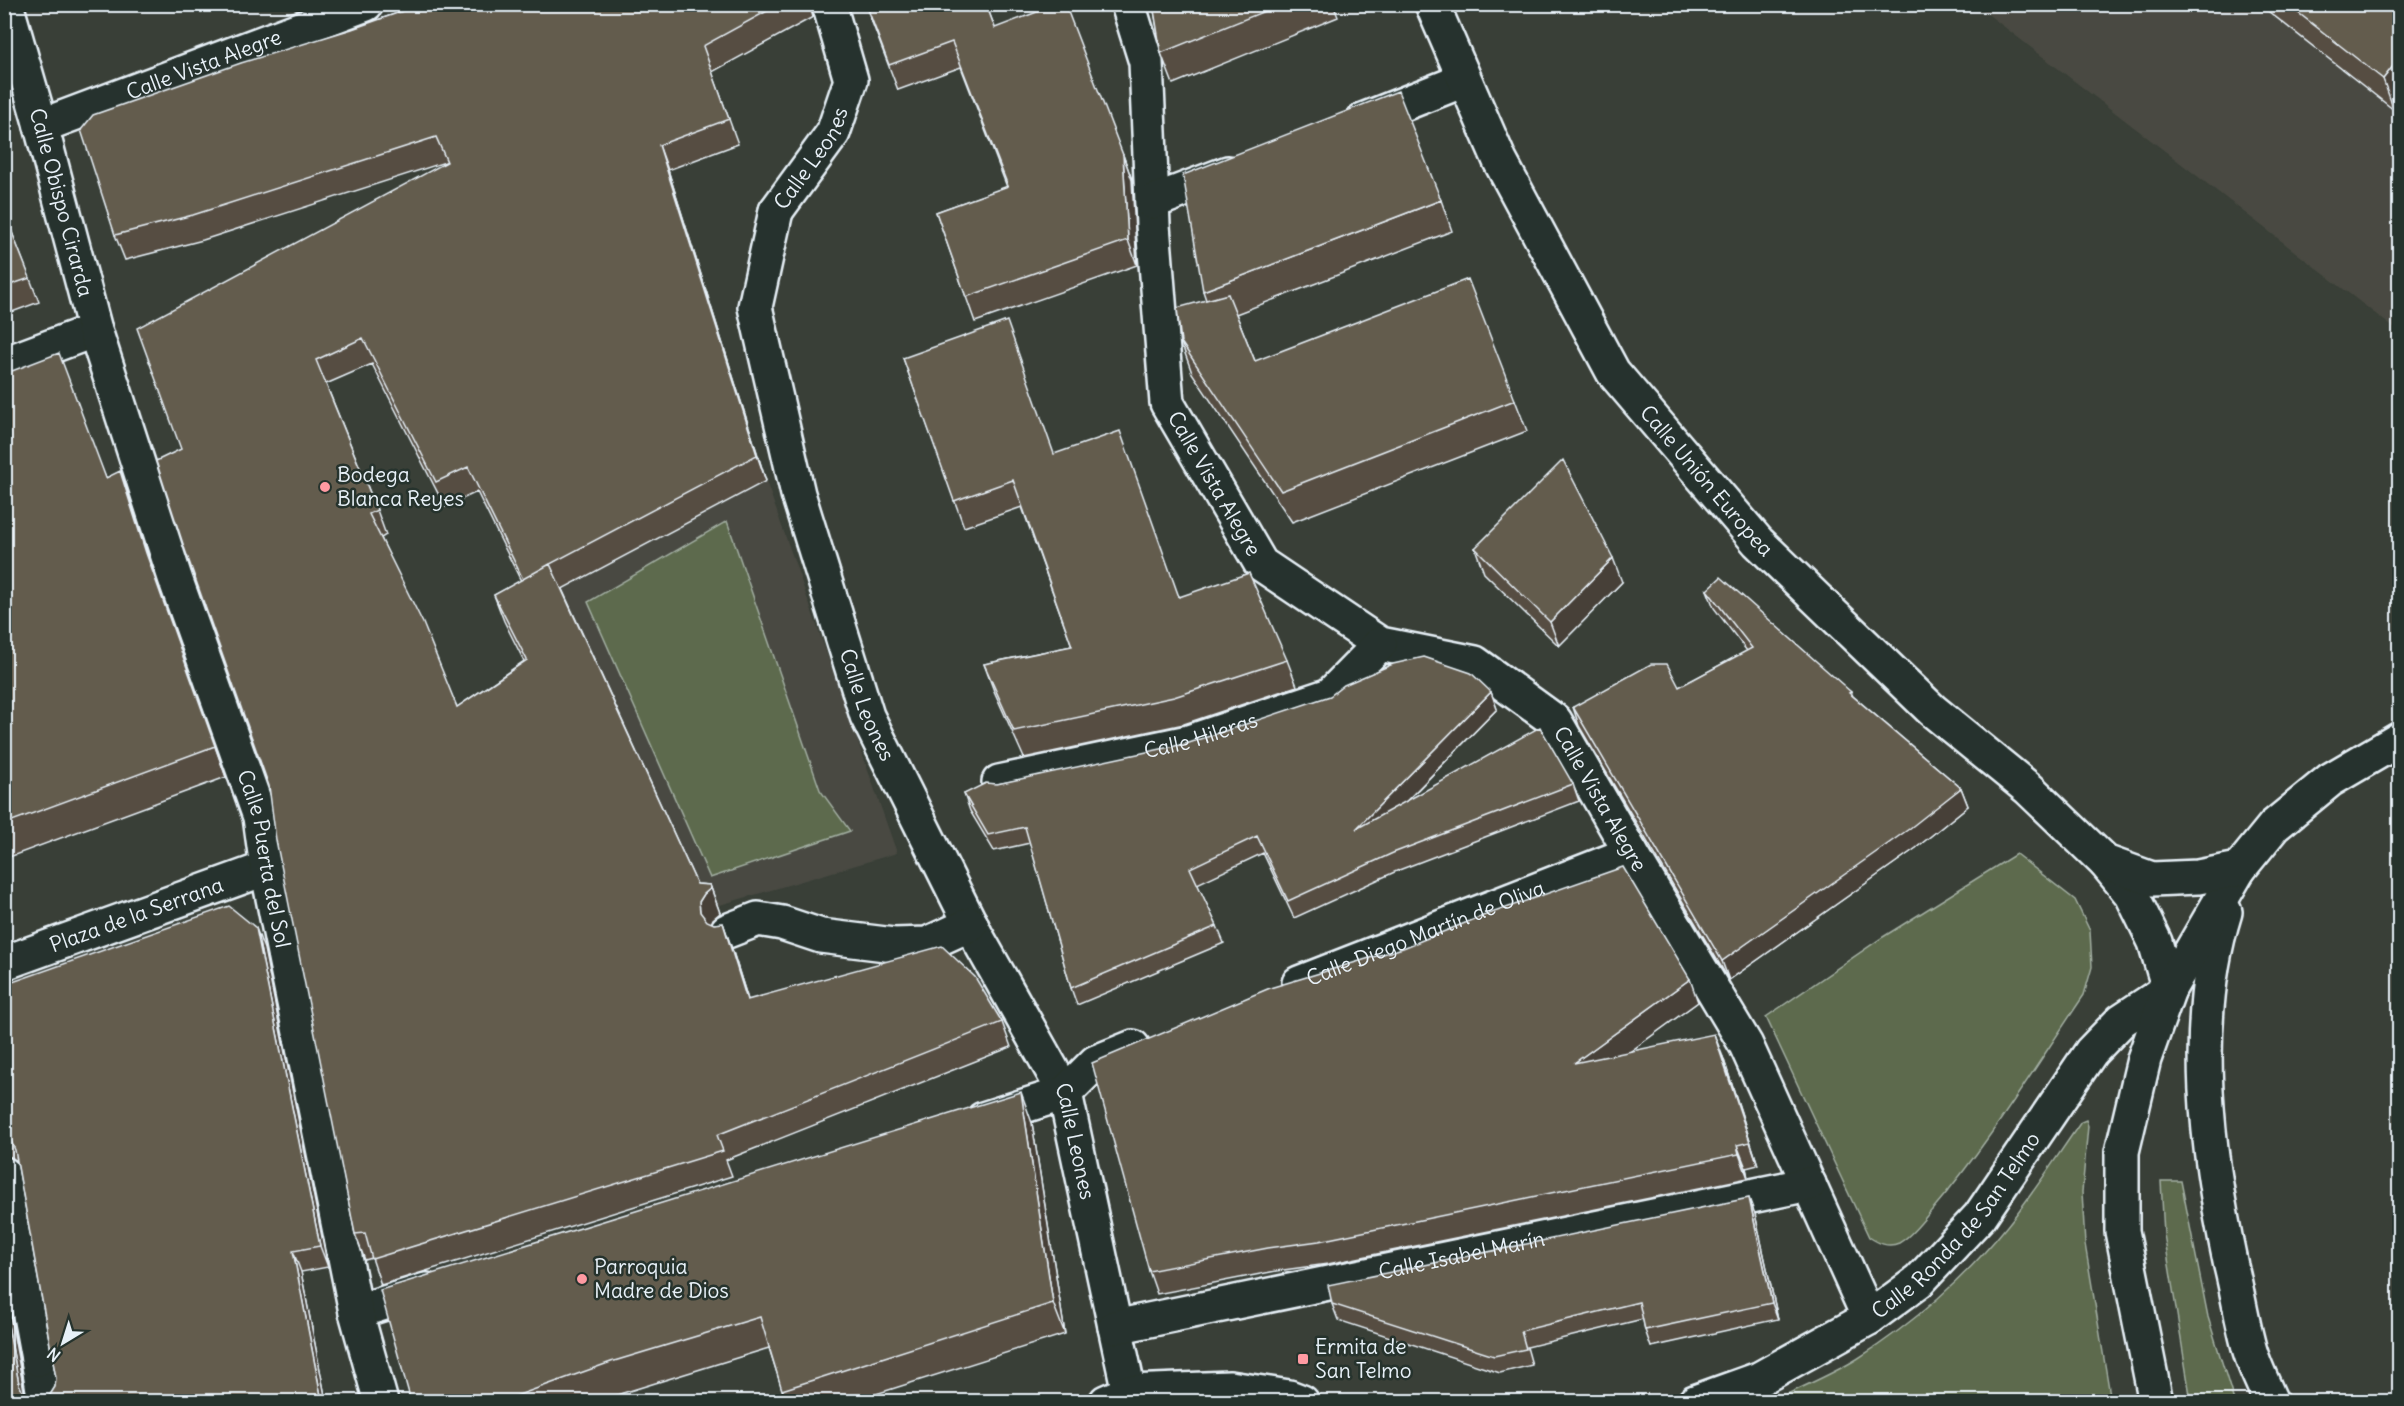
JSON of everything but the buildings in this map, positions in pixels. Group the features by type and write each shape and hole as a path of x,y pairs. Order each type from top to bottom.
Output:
{"street":[{"name":"Calle Obispo Cirarda","path":"6,4 95,330"},
{"name":"Calle Vista Alegre","path":"41,126 366,4"},
{"name":"Calle Leones","path":"829,4 851,80 833,133 776,211 755,307 798,494 867,716 971,924 1065,1094 1115,1327 1118,1397"},
{"name":"Calle Vista Alegre","path":"1128,4 1146,62 1152,202 1167,403 1261,564 1380,644 1474,663 1555,721 1746,1045 1869,1318"},
{"name":"Calle Unión Europea","path":"1432,4 1500,161 1613,372 1758,542 1932,710 2028,789 2105,861 2132,895 2155,942 2169,989"},
{"path":"1331,132 1464,80"},
{"path":"1152,202 1253,163"},
{"path":"4,364 95,330"},
{"name":"Calle Puerta del Sol","path":"95,330 175,578 260,817 267,868 356,1312 381,1401"},
{"name":"Calle Hileras","path":"999,782 1189,742 1330,695 1380,644"},
{"name":"Calle Ronda de San Telmo","path":"2156,1401 2121,1231 2122,1152 2144,1059 2169,989 2239,869 2274,826 2330,780 2400,739"},
{"name":"Calle Diego Martín de Oliva","path":"1274,992 1631,853"},
{"name":"Calle Unión Europea","path":"2105,861 2152,879 2198,877 2239,869"},
{"name":"Plaza de la Serrana","path":"4,963 267,868"},
{"path":"2239,869 2218,934 2208,1001 2206,1072 2209,1132 2223,1226 2250,1353 2271,1401"},
{"path":"727,932 758,919 782,923 820,936 894,945 927,944 971,924"},
{"name":"Calle Ronda de San Telmo","path":"1695,1401 1760,1379 1869,1318 1918,1281 1980,1216 2091,1052 2122,1020 2169,989"},
{"path":"950,1129 1065,1094 1096,1062 1163,1036"},
{"path":"4,1174 45,1401"},
{"name":"Calle Isabel Marín","path":"1115,1327 1809,1184"},
{"path":"356,1312 459,1280"},
{"path":"1118,1397 1230,1388 1302,1401"}],"shaded area":[{"path":"1976,5 2399,5 2399,332"},
{"path":"766,481 897,853 706,909 560,590"}],"green space":[{"path":"727,521 820,790 850,831 710,878 588,602"},
{"path":"2016,854 2075,900 2090,931 2092,967 2084,995 1992,1132 1953,1185 1904,1240 1891,1245 1880,1243 1869,1237 1766,1017 1883,937"},
{"path":"2086,1120 2088,1126 2082,1192 2085,1244 2111,1401 1772,1401 1857,1359 1898,1331 1938,1298 2007,1226 2081,1122"},
{"path":"2161,1181 2181,1181 2208,1317 2234,1401 2191,1401 2164,1234"}],"place":[{"name":"Bodega Blanca Reyes","path":"325,487"},
{"name":"Parroquia Madre de Dios","path":"582,1279"},
{"name":"Ermita de San Telmo","path":"1303,1359"}]}
